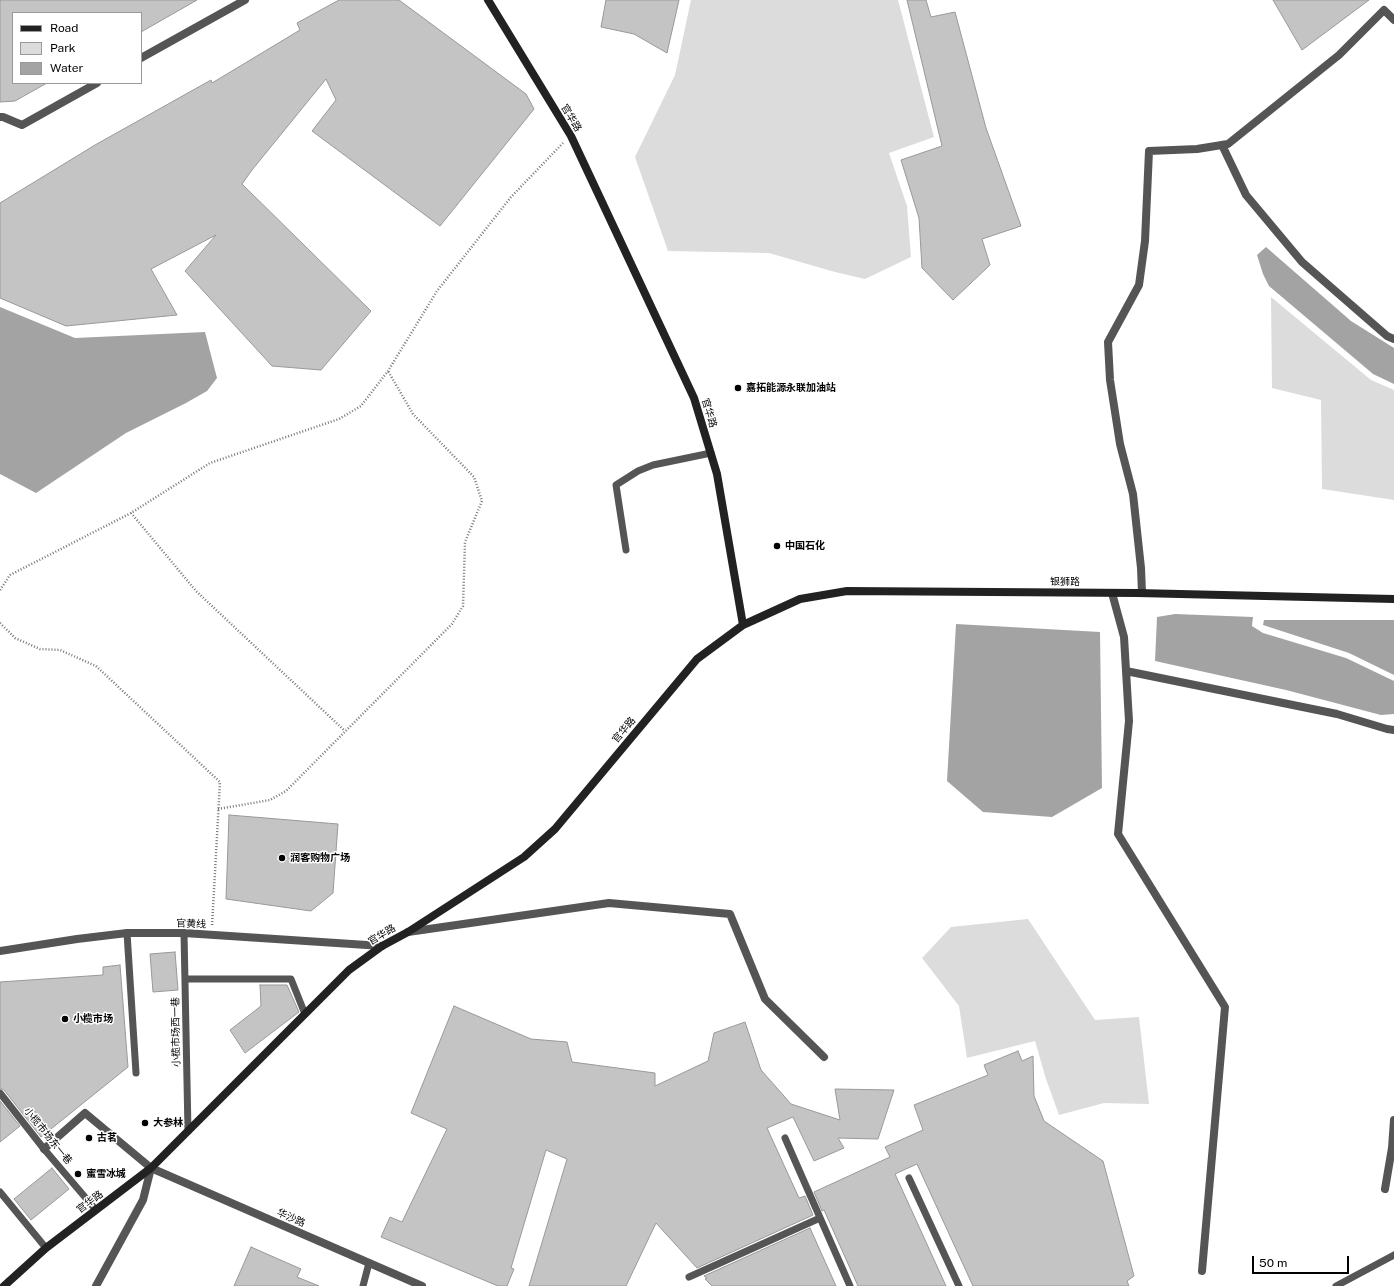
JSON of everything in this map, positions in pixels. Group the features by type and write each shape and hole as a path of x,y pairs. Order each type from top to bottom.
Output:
{"main road":[{"name":"官华路","path":"4,1286 46,1248 151,1168 349,970 382,946 408,932 524,856 550,834 697,659 743,624 717,474 694,398 571,136 490,1"},
{"name":"银狮路","path":"743,624 800,599 847,591 1112,592 1394,599"}],"street":[{"path":"142,57 245,0"},
{"path":"1142,593 1141,568 1133,494 1120,444 1110,380 1108,342 1140,285 1145,241 1149,151 1197,149 1228,144 1339,55 1384,10 1394,20"},
{"path":"0,117 22,125 95,84"},
{"path":"1222,145 1246,195 1302,262 1387,336 1394,339"},
{"path":"1112,592 1124,636 1129,721 1118,834 1225,1007 1202,1270"},
{"path":"1126,671 1337,714 1394,730"},
{"path":"408,932 609,903 730,914 765,999 824,1057"},
{"name":"官黄线","path":"0,950 127,933 184,933 382,946"},
{"name":"华沙路","path":"44,1148 85,1113 151,1168 422,1286"},
{"path":"1385,1189 1392,1148 1394,1120"},
{"path":"96,1286 143,1200 151,1168"}],"lane":[{"path":"626,550 616,485 638,471 653,465 711,453"},
{"path":"127,933 136,1073"},
{"name":"小榄市场西一巷","path":"184,933 188,1131"},
{"path":"185,979 291,978 305,1014"},
{"name":"小榄市场东一巷","path":"0,1093 96,1210"},
{"path":"785,1138 850,1286"},
{"path":"909,1178 959,1286"},
{"path":"0,1192 46,1248"},
{"path":"689,1277 820,1218"},
{"path":"1336,1286 1394,1255"},
{"path":"364,1286 369,1263"}],"path":[{"path":"0,590 10,575 131,513 210,463 339,419 361,406 388,371 437,291 511,197 571,136"},
{"path":"218,809 270,800 286,791 452,624 464,606 465,542 482,501 474,477 413,414 388,371"},
{"path":"131,513 196,591 345,731"},
{"path":"0,623 15,638 21,641 40,649 60,650 96,666 220,782 211,935"}],"green space":[{"path":"691,0 898,0 934,137 889,153 907,206 911,257 865,279 769,253 668,251 635,157 675,75"},
{"path":"1271,297 1371,380 1394,390 1394,500 1322,489 1321,400 1272,388"},
{"path":"1028,919 1095,1020 1139,1017 1149,1104 1104,1103 1059,1115 1046,1079 1035,1041 967,1058 959,1006 922,958 951,927"}],"water":[{"path":"1266,247 1351,321 1394,348 1394,384 1373,374 1269,286 1263,274 1257,255"},
{"path":"0,307 75,338 205,332 217,378 207,391 126,433 36,493 0,474"},
{"path":"1175,614 1253,617 1252,626 1263,633 1346,658 1394,681 1394,714 1381,715 1286,690 1155,661 1157,617"},
{"path":"1264,620 1394,620 1394,675 1349,653 1263,625"},
{"path":"956,624 1100,632 1102,788 1052,817 983,812 947,781"}],"building":[{"path":"0,0 197,0 142,31 142,12 12,12 12,84 45,84 15,101 0,102"},
{"path":"339,0 399,0 526,94 534,109 440,226 312,131 336,100 326,79 242,184 371,311 321,370 272,366 185,271 216,235 151,269 177,315 66,326 0,298 0,203 95,145 211,80 212,83 300,30 297,23"},
{"path":"606,0 679,0 667,53 634,34 601,27"},
{"path":"907,0 926,0 931,17 955,12 986,128 1021,226 982,239 990,265 953,300 922,268 919,218 901,160 942,146"},
{"path":"1273,0 1369,0 1302,50"},
{"name":"润客购物广场","path":"229,815 338,824 333,893 311,911 226,899"},
{"path":"175,952 178,990 153,992 150,954"},
{"name":"小榄市场","path":"120,965 128,1067 41,1137 4,1090 0,1088 0,982 103,975 103,967"},
{"path":"260,985 287,985 299,1012 245,1053 230,1030 261,1006"},
{"path":"454,1006 531,1039 567,1042 572,1062 655,1073 655,1086 708,1061 714,1033 745,1022 761,1070 791,1104 840,1120 835,1089 894,1090 878,1139 838,1138 844,1148 814,1161 793,1117 767,1128 799,1198 805,1196 813,1215 697,1268 656,1223 626,1286 529,1286 567,1159 546,1150 511,1268 514,1269 507,1286 498,1286 381,1237 390,1217 402,1222 447,1129 411,1113"},
{"path":"1018,1051 1022,1061 1033,1056 1034,1096 1044,1121 1103,1161 1134,1276 1127,1281 1129,1286 973,1286 917,1164 895,1174 946,1286 858,1286 824,1210 822,1211 814,1192 890,1157 885,1147 923,1130 914,1105 988,1075 984,1065"},
{"path":"0,1101 20,1126 0,1142"},
{"path":"52,1168 69,1189 31,1220 14,1199"},
{"path":"810,1228 836,1286 712,1286 705,1279 707,1278 704,1276"},
{"path":"251,1247 301,1269 297,1277 319,1286 234,1286"}],"place":[{"name":"嘉拓能源永联加油站","path":"738,388"},
{"name":"中国石化","path":"777,546"},
{"name":"润客购物广场","path":"282,858"},
{"name":"小榄市场","path":"65,1019"},
{"name":"大参林","path":"145,1123"},
{"name":"古茗","path":"89,1138"},
{"name":"蜜雪冰城","path":"78,1174"}]}
